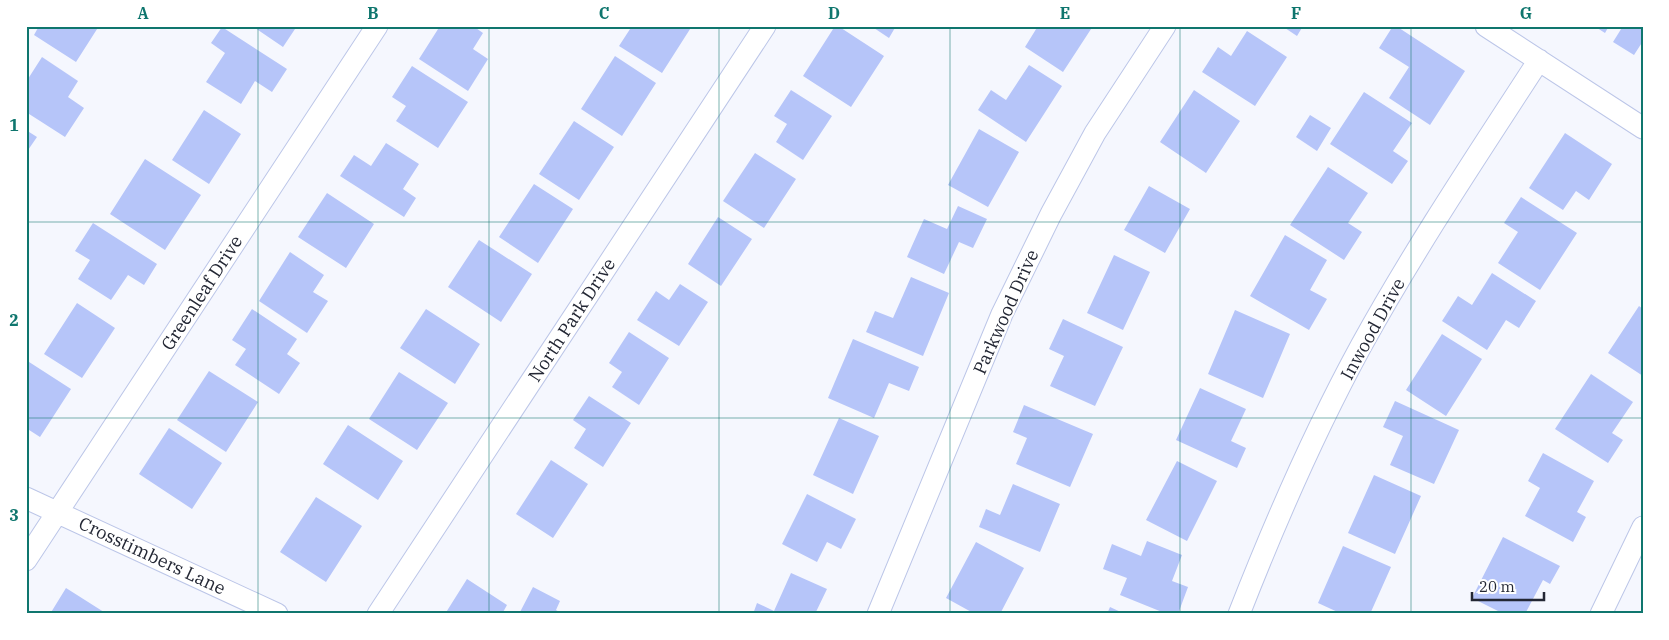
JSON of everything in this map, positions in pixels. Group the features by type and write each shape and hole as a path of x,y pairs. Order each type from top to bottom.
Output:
{"street":[{"name":"Greenleaf Drive","path":"26,560 377,26"},
{"name":"North Park Drive","path":"378,614 765,26"},
{"name":"Parkwood Drive","path":"878,614 1002,314 1051,214 1094,133 1165,26"},
{"path":"1486,26 1643,128"},
{"name":"Inwood Drive","path":"1239,614 1308,448 1362,346 1429,230 1539,60"},
{"name":"Crosstimbers Lane","path":"26,498 277,614"},
{"path":"1601,614 1643,528"}],"building":[{"path":"39,26 99,26 76,62 34,35"},
{"path":"252,26 297,26 283,47"},
{"path":"440,26 473,26 483,33 473,49 488,59 468,91 419,59"},
{"path":"632,26 692,26 662,73 619,46"},
{"path":"835,26 838,26 884,56 851,107 803,76"},
{"path":"871,26 896,26 889,38"},
{"path":"1038,26 1093,26 1063,72 1025,47"},
{"path":"1282,26 1303,26 1297,36"},
{"path":"1393,26 1396,26 1465,71 1430,125 1389,98 1409,67 1379,48"},
{"path":"1594,26 1609,26 1605,33"},
{"path":"1623,26 1643,26 1643,41 1634,55 1613,42"},
{"path":"222,27 287,69 272,92 255,81 241,104 206,82 225,53 211,43"},
{"path":"1247,31 1287,57 1255,106 1202,72 1218,47 1231,56"},
{"path":"615,56 656,83 622,136 581,109"},
{"path":"42,57 78,81 68,97 84,108 65,137 26,112 26,82"},
{"path":"1029,65 1062,86 1026,142 978,110 991,90 1006,100"},
{"path":"412,66 468,102 438,148 396,121 406,106 392,97"},
{"path":"791,90 832,116 803,160 776,142 787,124 774,116"},
{"path":"1194,90 1240,121 1206,173 1160,142"},
{"path":"1364,92 1412,123 1393,151 1408,161 1392,184 1330,144"},
{"path":"204,110 241,134 209,184 172,160"},
{"path":"1310,115 1331,128 1317,151 1296,137"},
{"path":"574,121 614,147 579,200 539,174"},
{"path":"979,129 1019,152 988,207 948,185"},
{"path":"26,130 37,137 26,153"},
{"path":"1565,133 1612,164 1589,200 1576,191 1563,210 1529,188"},
{"path":"386,143 419,164 403,189 416,198 404,217 340,176 354,155 371,166"},
{"path":"755,153 796,179 764,228 723,201"},
{"path":"145,159 201,195 165,250 110,214"},
{"path":"1328,167 1368,193 1348,223 1362,232 1344,260 1290,225"},
{"path":"534,184 573,209 538,263 499,237"},
{"path":"1149,186 1190,209 1165,253 1124,230"},
{"path":"327,193 374,224 346,268 298,237"},
{"path":"1521,197 1577,233 1540,290 1498,263 1518,232 1504,223"},
{"path":"958,206 987,219 973,248 959,242 944,274 907,257 924,219 947,229"},
{"path":"718,217 752,239 721,286 688,264"},
{"path":"93,223 157,264 144,285 128,275 111,300 78,279 90,260 75,251"},
{"path":"1285,235 1327,260 1310,290 1327,299 1309,330 1250,296"},
{"path":"479,240 532,274 501,322 448,287"},
{"path":"290,252 324,275 313,292 328,301 307,333 259,301"},
{"path":"1114,255 1150,272 1123,330 1087,313"},
{"path":"1492,273 1536,301 1519,328 1506,320 1487,350 1442,321 1458,296 1472,305"},
{"path":"911,277 949,293 923,356 866,332 875,311 893,318"},
{"path":"680,284 708,302 679,346 637,320 656,291 669,300"},
{"path":"77,303 115,328 82,378 44,354"},
{"path":"1639,306 1643,309 1643,376 1608,353"},
{"path":"252,309 297,339 287,354 300,363 279,394 235,365 246,349 232,340"},
{"path":"426,309 480,344 455,384 400,348"},
{"path":"1235,310 1290,334 1263,398 1208,374"},
{"path":"1063,319 1123,347 1095,406 1050,386 1064,356 1049,349"},
{"path":"629,332 669,358 639,405 612,387 622,372 609,363"},
{"path":"1442,334 1482,359 1446,416 1406,390"},
{"path":"853,339 919,367 909,391 889,383 874,418 828,398"},
{"path":"26,360 71,389 40,437 26,428"},
{"path":"209,371 258,402 226,452 177,420"},
{"path":"399,372 448,403 417,450 369,419"},
{"path":"1591,374 1633,402 1612,433 1623,440 1608,463 1555,429"},
{"path":"1200,388 1246,409 1231,441 1246,448 1237,468 1176,440"},
{"path":"589,396 631,423 603,467 574,448 586,429 573,420"},
{"path":"1395,401 1459,430 1434,484 1390,465 1403,436 1383,427"},
{"path":"1024,405 1093,434 1070,487 1016,464 1027,438 1013,432"},
{"path":"839,418 879,436 853,494 813,475"},
{"path":"348,425 403,461 378,500 323,464"},
{"path":"169,428 222,463 192,509 139,474"},
{"path":"1543,453 1594,481 1577,512 1586,517 1573,542 1525,516 1540,488 1528,481"},
{"path":"551,460 588,484 553,538 516,514"},
{"path":"1177,461 1217,481 1187,541 1146,520"},
{"path":"1374,475 1421,496 1395,554 1348,533"},
{"path":"1013,484 1060,504 1040,552 979,527 986,509 1000,515"},
{"path":"807,494 856,519 841,549 827,542 817,562 782,544"},
{"path":"316,497 362,526 326,582 280,552"},
{"path":"1503,537 1560,566 1550,584 1543,580 1525,614 1504,614 1472,598"},
{"path":"1147,541 1182,555 1172,581 1188,587 1178,614 1167,614 1120,595 1127,578 1103,569 1112,544 1141,556"},
{"path":"976,542 1024,568 1000,614 975,614 946,598"},
{"path":"1343,546 1391,567 1370,614 1342,614 1318,603"},
{"path":"791,573 827,589 815,614 753,614 757,603 774,611"},
{"path":"467,579 507,605 502,614 445,614"},
{"path":"533,587 560,601 556,610 562,614 519,614"},
{"path":"66,588 107,614 50,614"},
{"path":"1110,607 1125,614 1107,614"}]}
